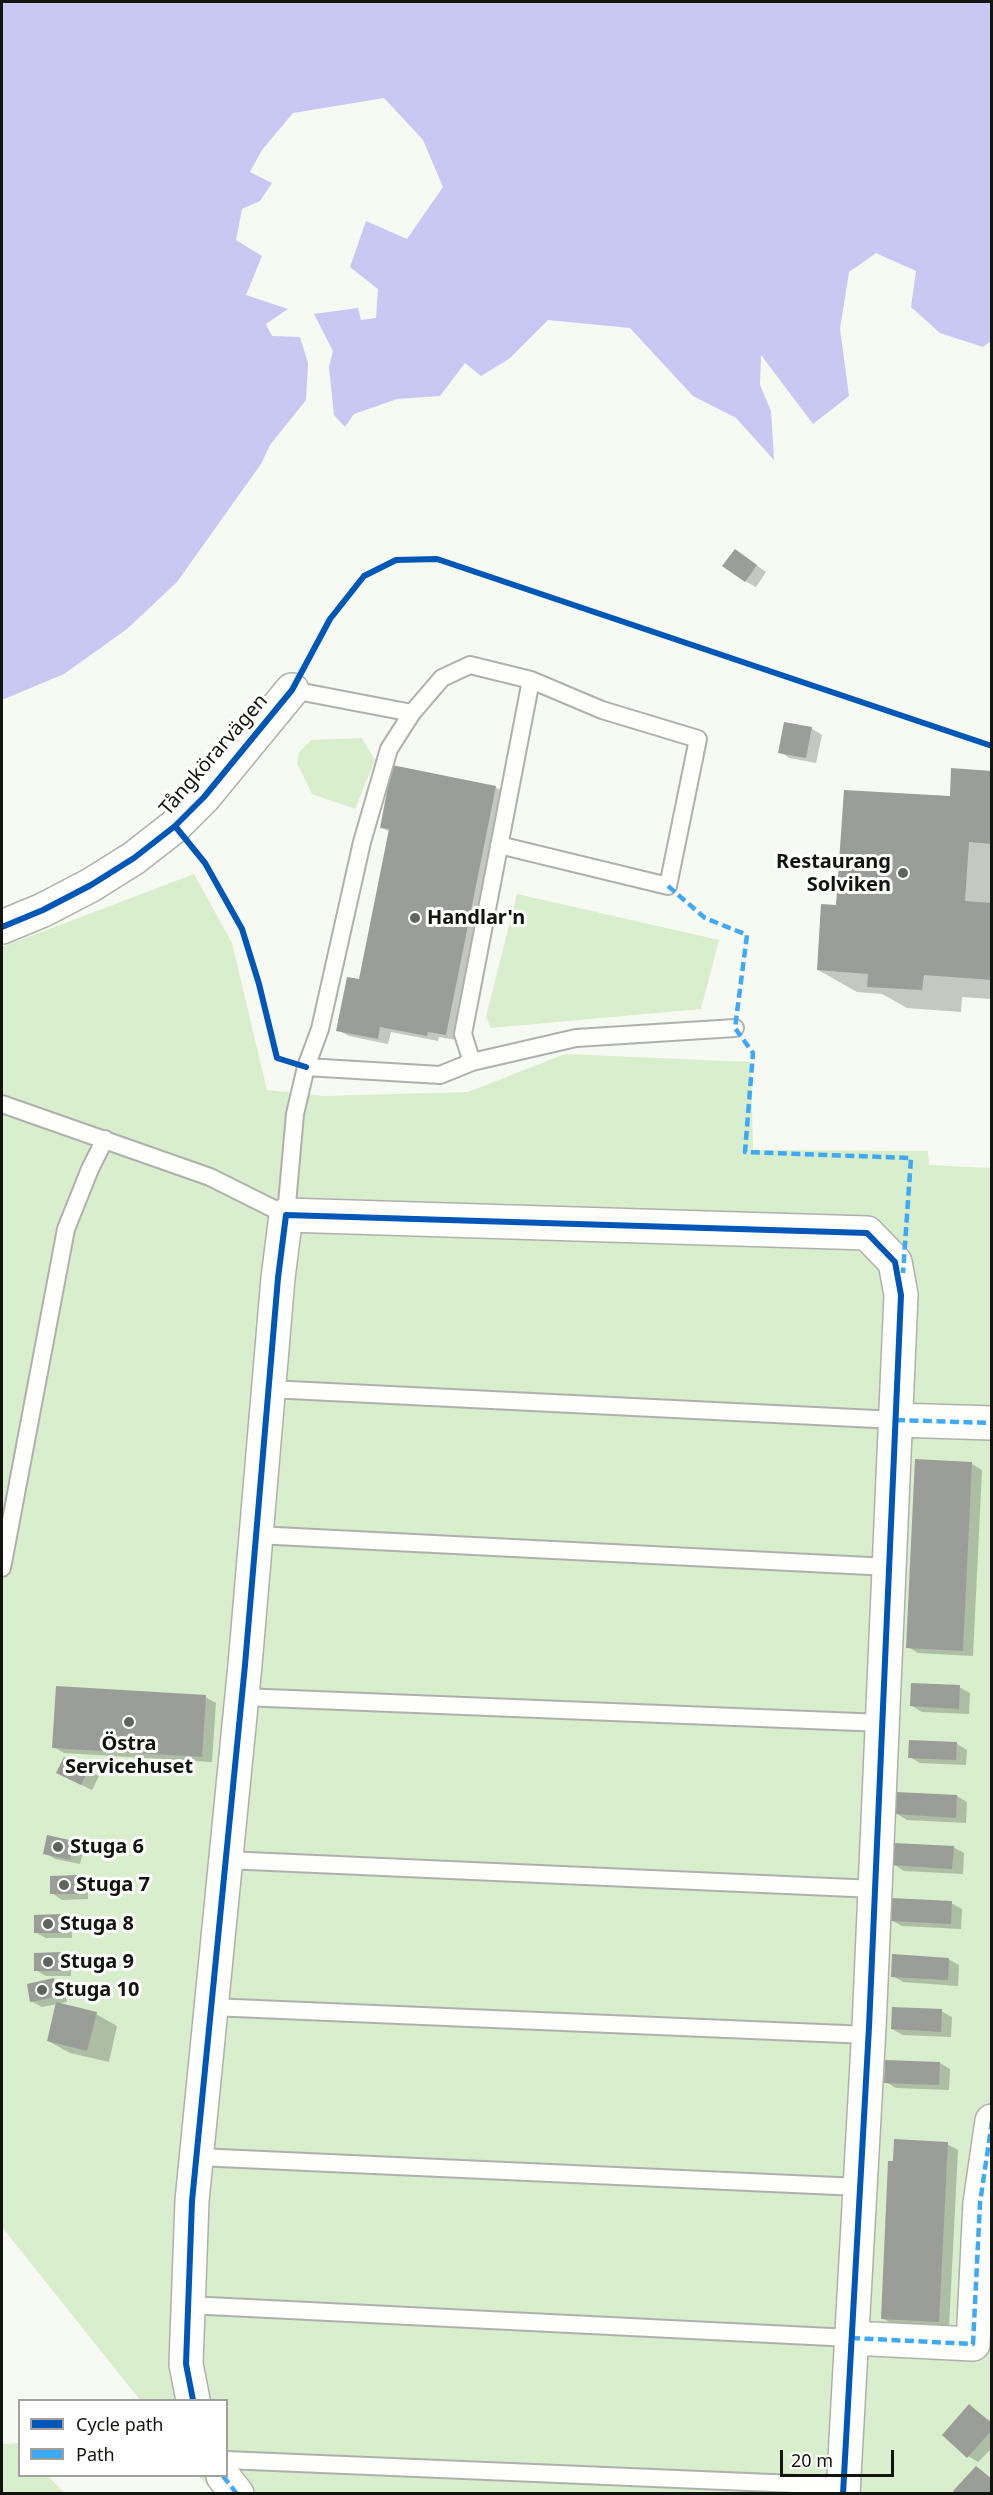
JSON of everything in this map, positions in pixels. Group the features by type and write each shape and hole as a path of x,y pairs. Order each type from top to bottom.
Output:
{"street":[{"name":"Tångkörarvägen","path":"2,927 43,910 91,885 134,858 175,826 204,797 292,690"},
{"path":"193,2399 186,2364 192,2201 242,1697 286,1215 867,1233 896,1262 901,1295 868,2035 843,2490"},
{"path":"896,1420 992,1423"},
{"path":"851,2338 973,2344 980,2203 992,2121"},
{"path":"225,2477 237,2493"}],"lane":[{"path":"2,1104 210,1177 286,1215 295,1114 306,1067 321,1029 362,843 389,749 412,713 442,678 470,665 531,680 602,710 698,739 668,886 499,845"},
{"path":"472,1062 463,1034 531,680"},
{"path":"292,690 412,713"},
{"path":"306,1067 440,1075 472,1062 576,1038 735,1028"},
{"path":"2,1568 66,1229 90,1169 105,1139"},
{"path":"269,1389 896,1420"},
{"path":"256,1535 889,1567"},
{"path":"242,1697 883,1723"},
{"path":"226,1860 875,1889"},
{"path":"211,2007 868,2035"},
{"path":"196,2157 859,2187"},
{"path":"188,2305 851,2338"},
{"path":"228,2460 843,2490"}],"green space":[{"path":"362,738 375,760 355,809 312,794 297,763 299,752 311,740"},
{"path":"194,874 232,943 267,1090 324,1096 468,1092 565,1054 751,1062 753,1150 928,1151 929,1165 991,1168 991,2493 214,2493 200,2477 228,2477 228,2399 139,2399 2,2227 2,947"},
{"path":"517,894 719,940 701,1009 491,1028 486,1017"},
{"path":"18,2443 18,2477 49,2477 64,2493 2,2493 2,2444"}],"water":[{"path":"2,2 991,2 991,341 983,347 940,333 911,307 916,271 876,253 849,272 840,329 849,396 813,424 761,355 760,385 771,411 774,460 736,418 693,396 630,328 548,320 509,359 481,376 465,363 440,396 397,399 354,414 345,427 334,415 329,367 333,351 314,314 358,308 361,320 376,318 378,289 350,267 366,221 407,239 443,187 423,140 384,98 293,113 262,150 250,172 272,183 260,201 242,209 236,240 262,256 246,295 288,309 266,324 272,336 300,337 308,363 306,400 270,445 261,464 177,582 127,629 64,674 2,700"}],"building":[{"path":"735,549 757,565 745,582 722,566"},
{"path":"784,722 812,727 806,758 778,753"},
{"path":"392,765 496,786 446,1035 428,1032 427,1036 380,1027 378,1039 336,1031 347,977 359,979 389,829 380,828"},
{"name":"Restaurang Solviken","path":"951,768 992,771 992,844 969,842 965,901 992,903 992,980 924,975 922,990 867,987 868,974 817,970 821,904 836,905 844,790 950,796"},
{"path":"915,1459 972,1462 963,1651 906,1648"},
{"path":"911,1683 960,1685 959,1709 910,1706"},
{"name":"Östra Servicehuset","path":"56,1686 206,1695 202,1757 52,1748"},
{"path":"909,1740 957,1742 956,1760 908,1758"},
{"path":"64,1757 89,1768 81,1785 56,1773"},
{"path":"896,1792 957,1795 956,1818 895,1814"},
{"name":"Stuga 6","path":"47,1835 74,1841 70,1860 43,1854"},
{"path":"893,1843 954,1846 952,1869 892,1865"},
{"name":"Stuga 7","path":"78,1875 78,1894 50,1894 50,1876"},
{"path":"891,1898 952,1901 951,1924 890,1921"},
{"name":"Stuga 8","path":"61,1914 61,1933 34,1933 34,1915"},
{"name":"Stuga 9","path":"61,1952 61,1971 34,1971 34,1953"},
{"path":"892,1954 949,1958 948,1980 891,1977"},
{"name":"Stuga 10","path":"54,1978 57,1997 30,2002 27,1984"},
{"path":"56,2002 97,2012 87,2051 47,2041"},
{"path":"892,2007 942,2009 941,2032 891,2029"},
{"path":"885,2060 940,2062 939,2085 884,2083"},
{"path":"894,2139 948,2142 939,2322 881,2319 888,2161 893,2161"},
{"path":"969,2404 992,2424 992,2430 967,2458 942,2435"},
{"path":"976,2466 992,2479 992,2494 956,2494 953,2491"}],"marked path":[{"path":"668,886 705,918 747,935 735,1028 753,1053 745,1152 911,1158 903,1273"},
{"path":"896,1420 992,1423"},
{"path":"851,2338 973,2344 980,2203 992,2121"},
{"path":"224,2477 237,2494"}],"cycle path":[{"path":"2,927 43,910 91,885 134,858 175,826 204,797 292,690 330,619 364,576 396,560 437,559 992,746"},
{"path":"175,826 205,863 242,929 259,984 277,1058 306,1067"},
{"path":"193,2399 186,2364 192,2201 245,1665 278,1278 286,1215 867,1233 895,1262 901,1295 869,2027 843,2494"}],"place":[{"name":"Restaurang Solviken","path":"903,873"},
{"name":"Handlar'n","path":"415,918"},
{"name":"Östra Servicehuset","path":"129,1722"},
{"name":"Stuga 6","path":"58,1847"},
{"name":"Stuga 7","path":"64,1885"},
{"name":"Stuga 8","path":"48,1924"},
{"name":"Stuga 9","path":"48,1962"},
{"name":"Stuga 10","path":"42,1990"}]}
